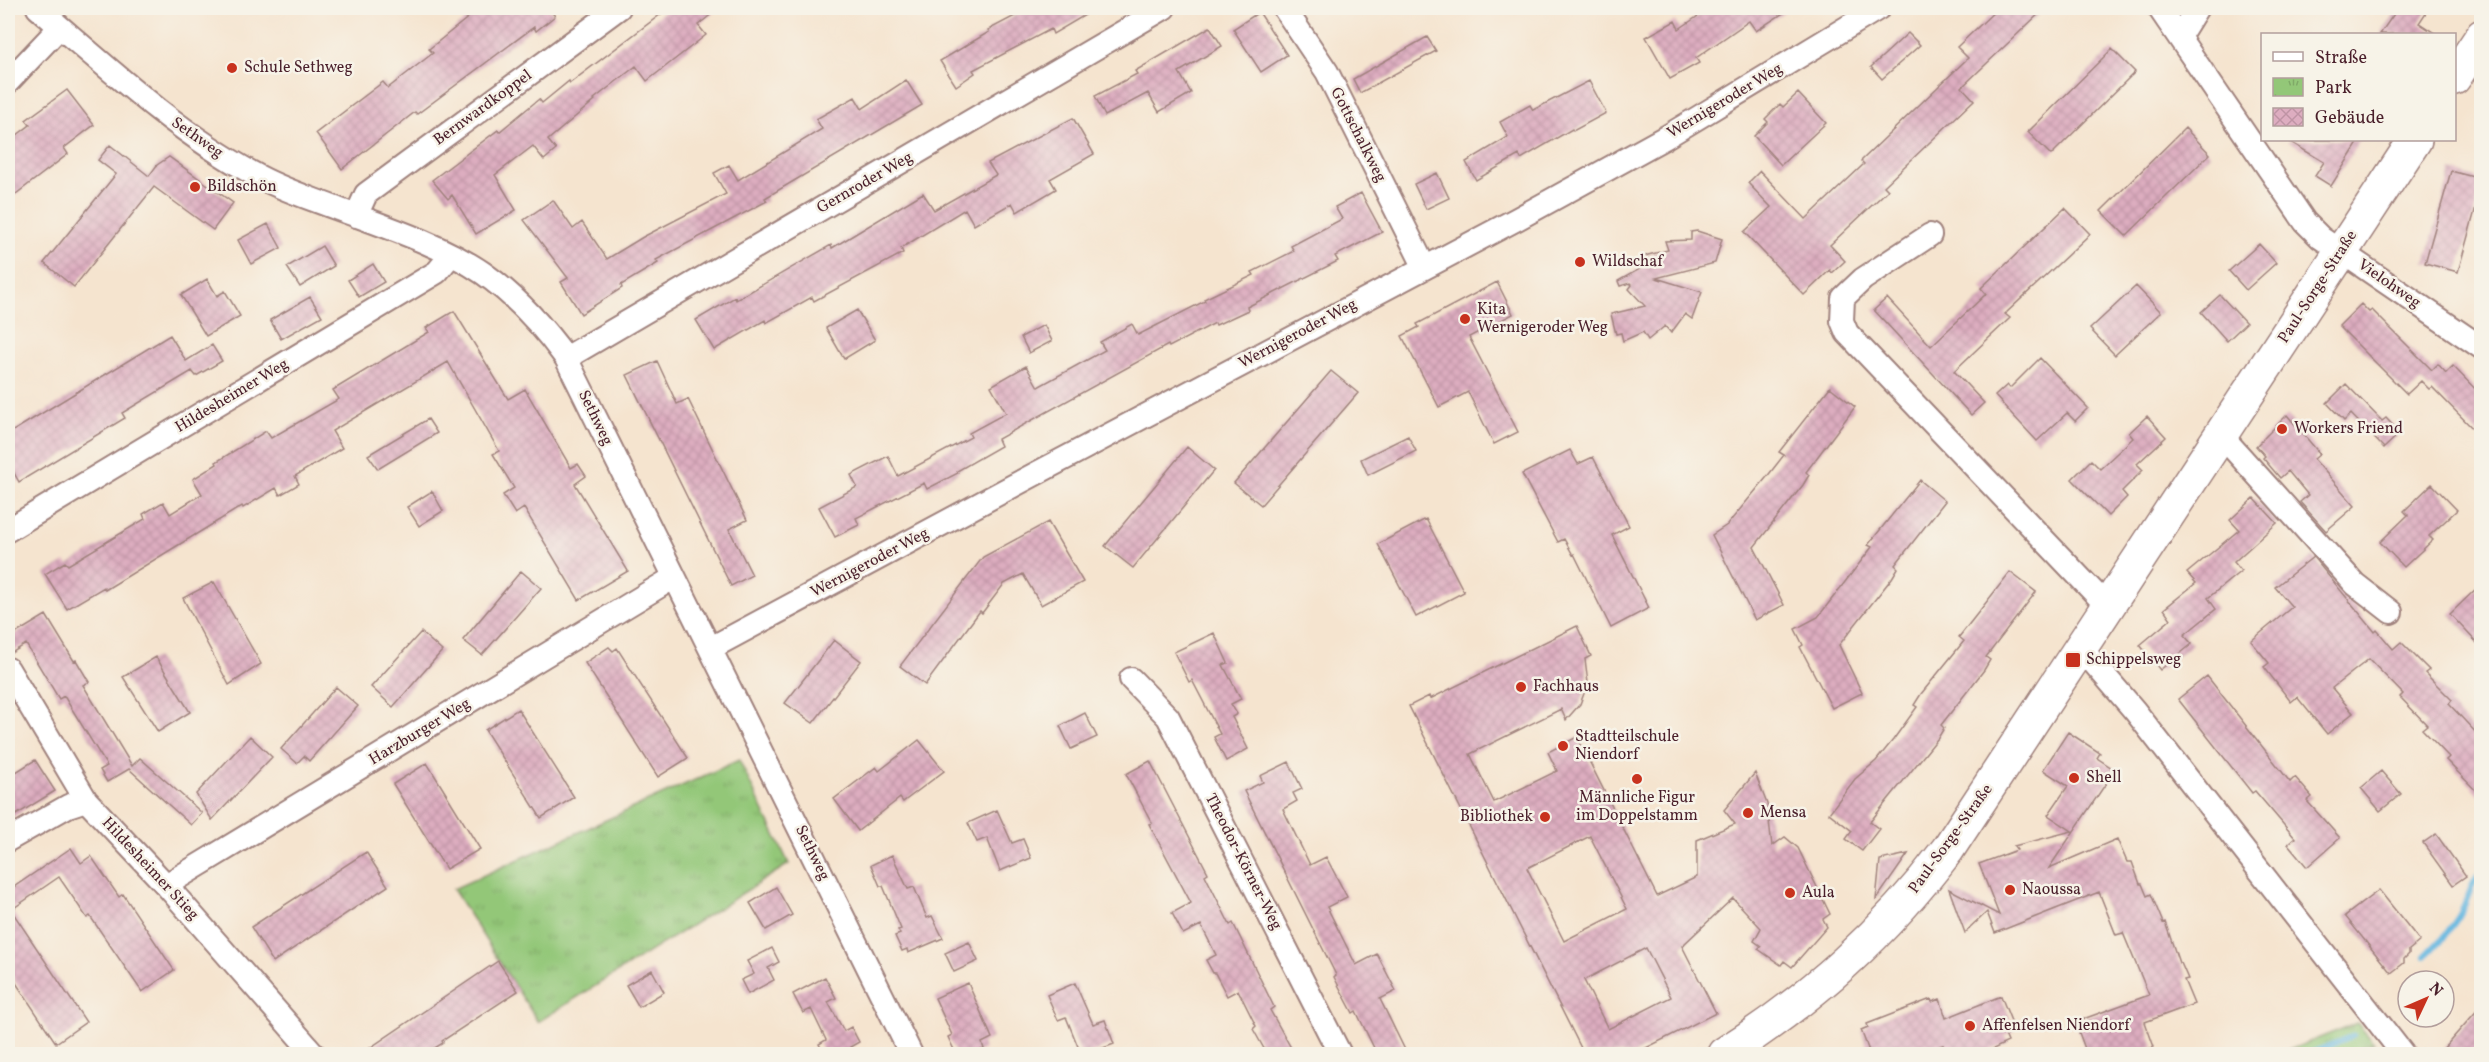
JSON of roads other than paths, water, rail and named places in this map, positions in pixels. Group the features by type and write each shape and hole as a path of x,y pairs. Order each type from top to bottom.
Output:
{"street":[{"name":"Sethweg","path":"38,8 180,128 216,152 288,190 451,255 482,273 513,296 546,330 566,358 673,578 711,648 911,1054"},
{"name":"Bernwardkoppel","path":"356,216 366,194 618,8"},
{"name":"Gernroder Weg","path":"566,358 1164,8"},
{"name":"Gottschalkweg","path":"1284,8 1327,72 1424,266"},
{"name":"Wernigeroder Weg","path":"711,648 1424,266 1527,214 1666,136 1879,8"},
{"name":"Vielohweg","path":"2159,8 2305,222 2321,237 2481,348"},
{"path":"2179,37 2197,8"},
{"path":"8,82 60,27"},
{"path":"2456,75 2481,36"},
{"name":"Paul-Sorge-Straße","path":"1724,1054 1776,1021 1821,986 1894,915 1924,882 1948,849 2414,141"},
{"path":"1930,235 1863,279 1843,298 1842,321 1847,333 2108,607"},
{"name":"Hildesheimer Weg","path":"8,530 437,272 451,255"},
{"path":"2221,435 2355,584 2391,612"},
{"name":"Harzburger Weg","path":"166,885 673,578"},
{"path":"2081,648 2135,711 2403,1054"},
{"name":"Hildesheimer Stieg","path":"8,669 86,800 166,885 314,1054"},
{"name":"Theodor-Körner-Weg","path":"1131,679 1168,717 1340,1054"},
{"path":"8,840 68,806 86,800"}],"waterway":[{"path":"2425,956 2455,922 2482,870"},
{"path":"2309,1054 2353,1036"}],"place":[{"name":"Schule Sethweg","path":"232,68"},
{"name":"Bildschön","path":"195,187"},
{"name":"Wildschaf","path":"1580,262"},
{"name":"Kita Wernigeroder Weg","path":"1465,319"},
{"name":"Workers Friend","path":"2282,429"},
{"name":"Schippelsweg","path":"2073,660"},
{"name":"Fachhaus","path":"1521,687"},
{"name":"Stadtteilschule Niendorf","path":"1563,746"},
{"name":"Shell","path":"2074,778"},
{"name":"Männliche Figur im Doppelstamm","path":"1637,779"},
{"name":"Mensa","path":"1748,813"},
{"name":"Bibliothek","path":"1545,817"},
{"name":"Naoussa","path":"2010,890"},
{"name":"Aula","path":"1790,893"},
{"name":"Affenfelsen Niendorf","path":"1970,1026"}]}
